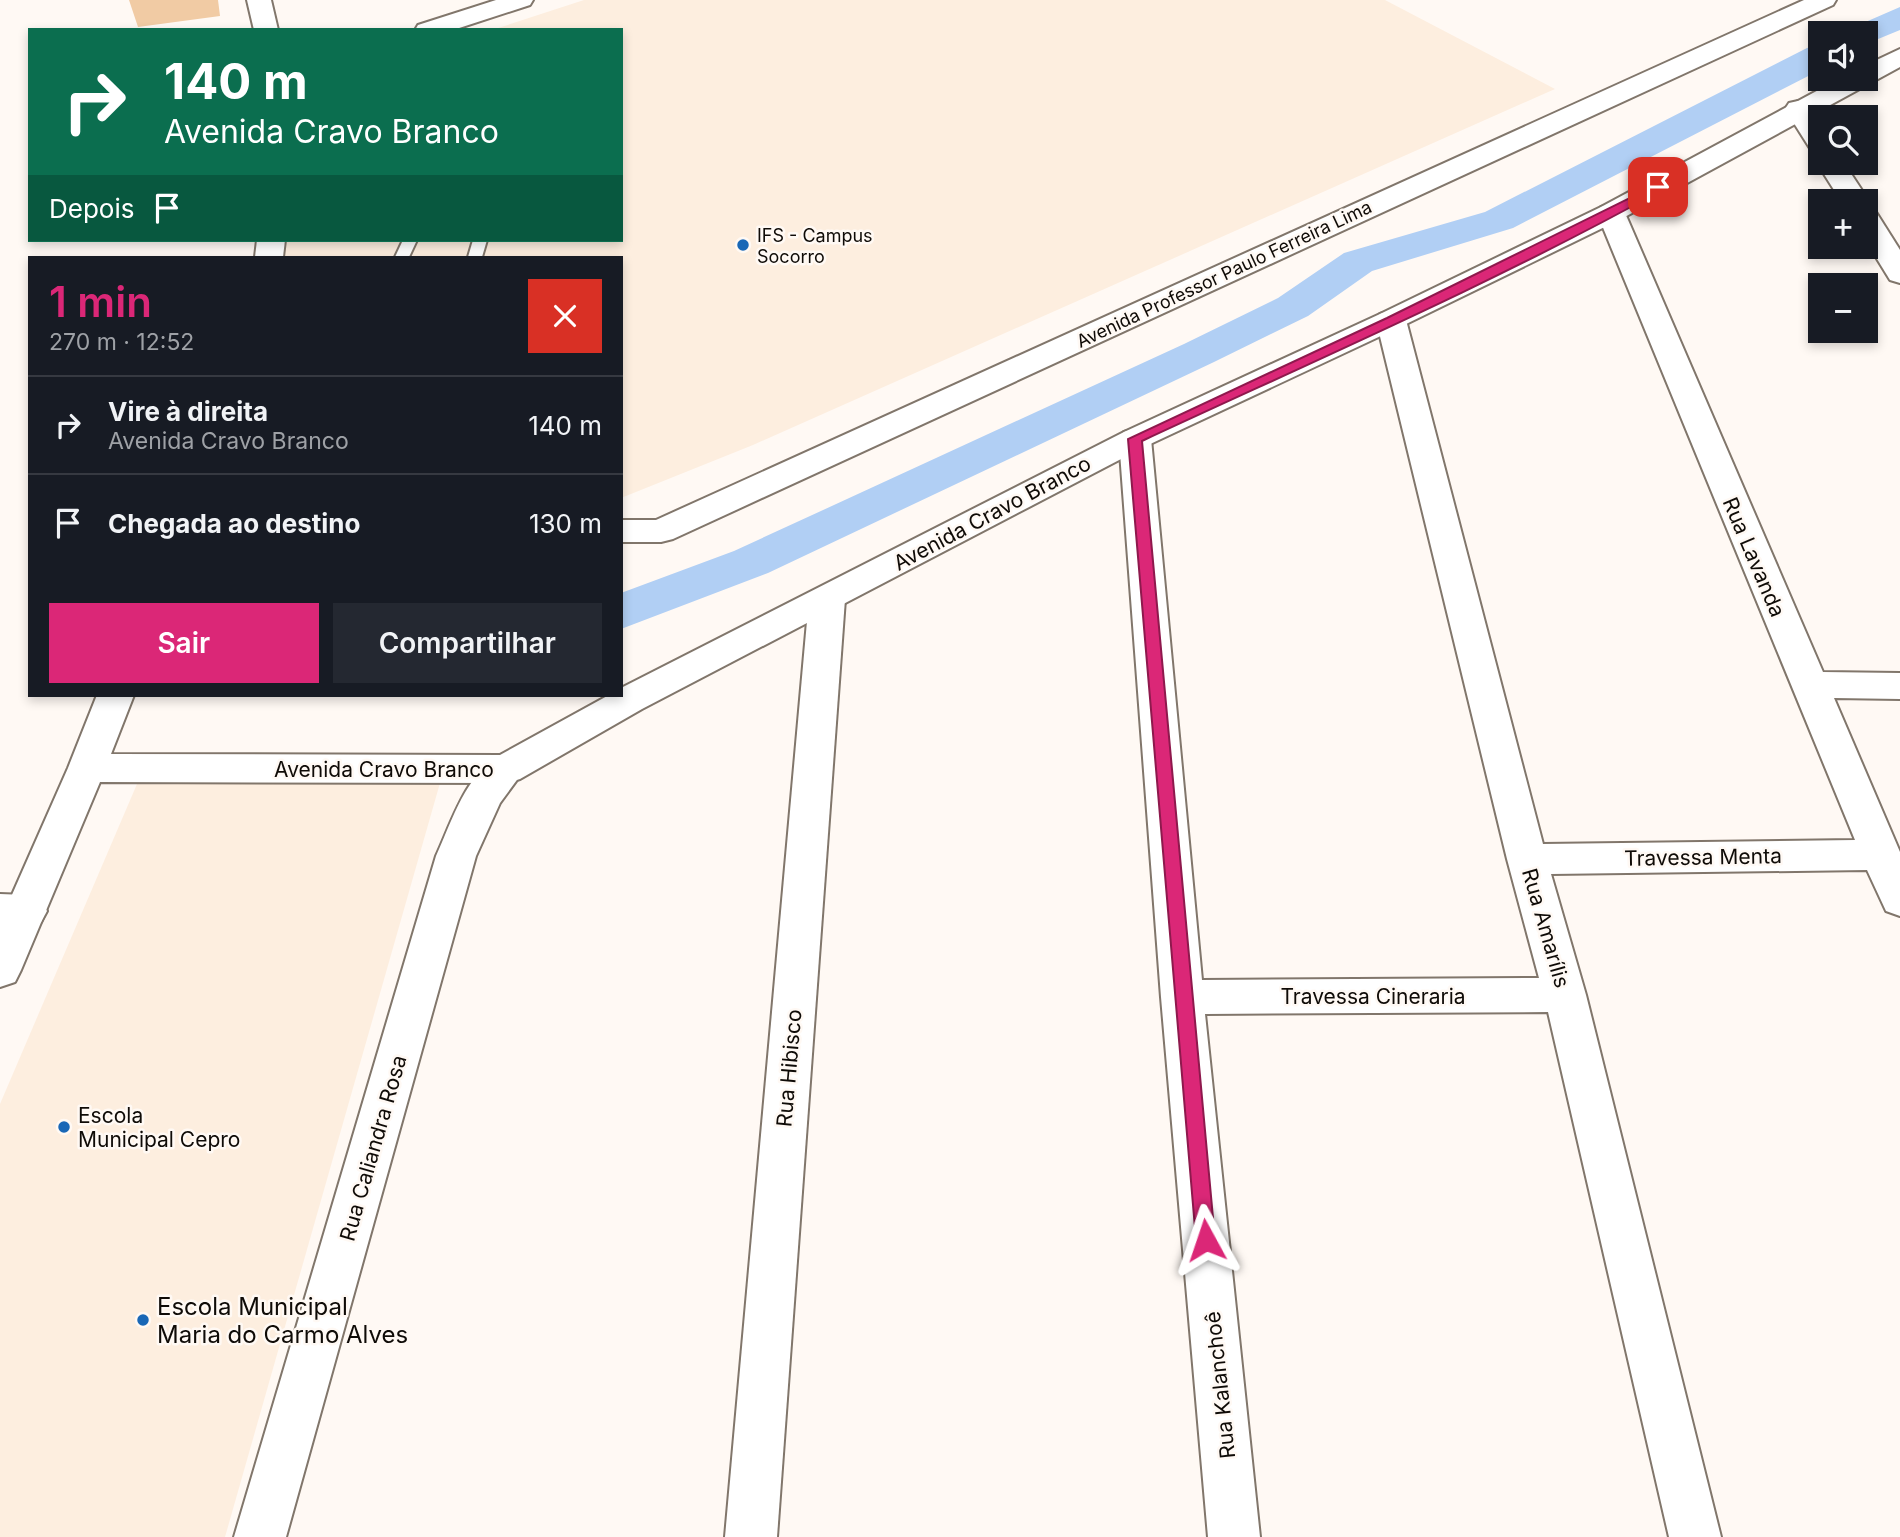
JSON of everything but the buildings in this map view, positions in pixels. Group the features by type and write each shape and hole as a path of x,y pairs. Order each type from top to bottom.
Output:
{"street":[{"path":"259,0 266,28"},
{"path":"433,28 521,0"},
{"name":"Avenida Professor Paulo Ferreira Lima","path":"623,531 661,531 1824,0"},
{"path":"1878,69 1900,57"},
{"name":"Avenida Cravo Branco","path":"87,768 506,769 629,700 1135,439 1391,320 1611,213 1834,91"},
{"path":"1798,109 1808,125"},
{"name":"Rua Lavanda","path":"1611,213 1900,900"},
{"path":"1878,238 1900,274"},
{"name":"Rua Amarílis","path":"1391,320 1527,859 1565,995 1695,1537"},
{"name":"Rua Kalanchoê","path":"1135,439 1182,997 1234,1537"},
{"name":"Rua Hibisco","path":"751,1537 827,599"},
{"path":"1808,685 1900,685"},
{"path":"0,970 13,910 87,768 115,697"},
{"name":"Rua Caliandra Rosa","path":"260,1537 456,856 483,796 506,769"},
{"name":"Travessa Menta","path":"1527,859 1880,855"},
{"name":"Travessa Cineraria","path":"1182,997 1565,995"}],"shaded area":[{"path":"129,0 218,0 220,16 138,27"},
{"name":"IFS - Campus Socorro","path":"584,0 1385,0 1555,89 753,445 623,497 623,256 280,256 283,242 623,242 623,28 498,28"},
{"name":"Escola Municipal Maria do Carmo Alves","path":"140,777 440,783 225,1537 0,1537 0,1104"}],"waterway":[{"path":"1878,28 1900,17"},
{"path":"623,611 751,562 1199,353 1293,307 1358,262 1499,220 1808,62"}],"place":[{"name":"IFS - Campus Socorro","path":"743,245"},
{"name":"Escola Municipal Cepro","path":"64,1127"},
{"name":"Escola Municipal Maria do Carmo Alves","path":"143,1320"}],"route":[{"path":"1206,1240 1182,997 1135,439 1391,320 1611,213 1658,187"}]}
